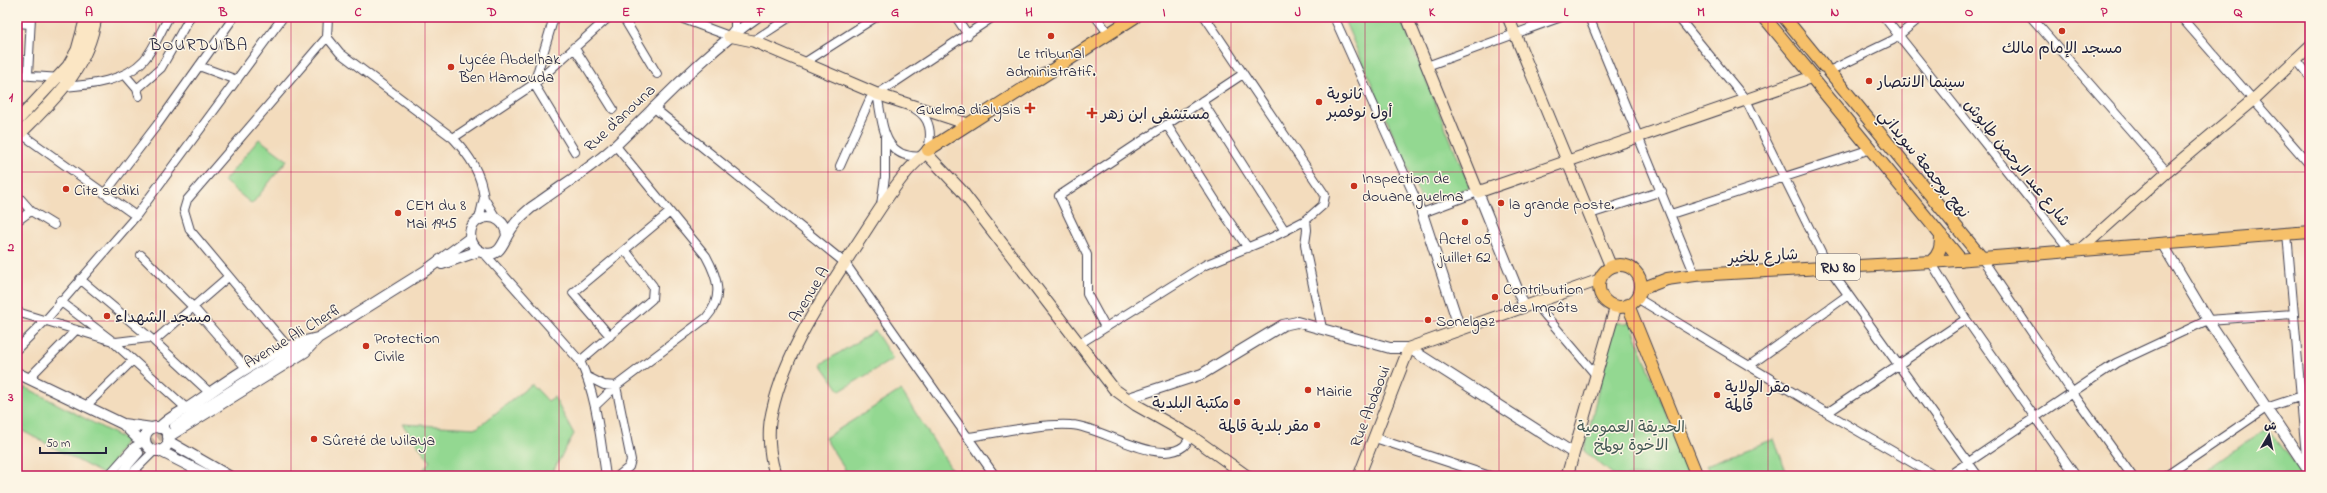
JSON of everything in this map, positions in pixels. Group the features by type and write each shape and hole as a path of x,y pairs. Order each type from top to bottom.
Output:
{"main road":[{"path":"1135,17 968,124 926,153 961,190 1114,389 1126,399 1191,436 1247,476"},
{"path":"1407,17 1478,192 1813,78 1816,66 1826,69"},
{"path":"1508,17 1611,267"},
{"name":"نهج بوجمعة سويداني","path":"1764,17 1961,260"},
{"name":"نهج بوجمعة سويداني","path":"1784,17 1981,257"},
{"path":"17,121 78,70 87,52 94,18"},
{"path":"730,36 753,41 877,94 968,124"},
{"path":"2075,249 2254,99 2310,46"},
{"path":"19,135 63,82"},
{"name":"Avenue A","path":"776,476 770,446 770,424 781,383 805,330 845,263 880,209 907,172 926,153"},
{"path":"1931,262 1938,256 1945,239 1958,239 1960,232"},
{"name":"شارع بلخير","path":"1636,273 1667,279 1695,275 1961,260 2075,249 2310,232"},
{"path":"1568,476 1595,374 1630,300 1636,273 1627,266 1611,267 1603,272 1599,280 1600,294 1609,304 1630,300"},
{"name":"شارع بلخير","path":"1630,300 1667,279"},
{"path":"1409,348 1599,280"},
{"path":"1630,300 1697,476"},
{"name":"Rue Abdaoui","path":"1359,476 1409,348"}],"street":[{"path":"17,75 28,75 88,86 125,75 144,60 169,17"},
{"path":"125,75 138,92 161,68 190,17"},
{"path":"105,193 234,17"},
{"path":"17,350 45,321 60,301 136,216 283,17"},
{"path":"288,347 190,230 184,210 186,200 327,37 328,17"},
{"path":"554,17 534,84 575,152"},
{"path":"453,138 534,84 609,17"},
{"path":"623,17 657,74"},
{"path":"678,17 730,36 735,28 735,17"},
{"name":"Rue d'anouna","path":"524,214 615,145 653,107 730,36 757,17"},
{"path":"753,41 790,17"},
{"path":"804,63 876,17"},
{"path":"956,17 968,35"},
{"path":"840,166 866,105 877,94 993,17"},
{"path":"1096,17 1108,34"},
{"path":"1079,344 1205,265 1285,231 1306,220 1323,204 1325,195 1205,17"},
{"path":"1334,17 1422,213 1460,329"},
{"path":"1427,66 1561,17"},
{"path":"1588,17 1640,137 1695,275"},
{"path":"1678,17 1746,100 1829,268 1897,365 1978,476"},
{"name":"شارع عبد الرحمن طابوش","path":"1884,17 2075,249"},
{"path":"1826,69 1899,36 1921,17"},
{"path":"2031,17 2167,172"},
{"path":"2181,17 2310,165"},
{"path":"17,24 31,21 28,75"},
{"path":"327,37 340,53 453,138 466,152 476,167 482,180 484,198 479,219 472,227 470,238 472,243 486,252 497,267 580,362 595,406 606,476"},
{"path":"574,47 613,109"},
{"path":"2296,59 2310,77"},
{"path":"199,66 237,80"},
{"path":"1105,327 1087,294 1087,255 1059,196 1243,74"},
{"path":"877,94 885,136 886,178 880,209"},
{"path":"1202,101 1285,231"},
{"path":"885,136 892,147 902,154 909,156 926,153 930,126 921,112 910,106"},
{"path":"653,107 845,263 995,476"},
{"path":"1167,125 1222,211 1248,248"},
{"path":"19,135 105,193 136,216"},
{"path":"595,406 616,386 706,318 716,304 718,287 711,266 670,212 615,145"},
{"path":"1671,214 1871,149"},
{"path":"1590,214 1662,191"},
{"path":"1422,213 1478,192 1524,306"},
{"path":"17,195 31,211 54,225"},
{"path":"484,198 498,220 504,226 507,236"},
{"path":"17,221 31,211"},
{"path":"610,336 573,293 670,212"},
{"path":"479,219 490,217 498,220 524,214"},
{"path":"426,271 465,254 486,252 503,246 507,236 524,214"},
{"path":"1306,220 1308,230 1305,244 1322,328"},
{"path":"2287,234 2309,470"},
{"path":"426,271 470,238"},
{"path":"2162,243 2208,320 2309,470"},
{"path":"580,362 652,299 654,293 650,280 625,250"},
{"path":"141,255 193,307 247,369"},
{"path":"1981,257 2072,392 2132,476"},
{"path":"1931,262 1966,319 2076,476"},
{"name":"Avenue Ali Cherfi","path":"174,426 254,374 318,338 426,271"},
{"path":"17,312 116,342 152,339 228,277"},
{"path":"80,280 152,339 210,393"},
{"path":"1749,366 1848,295"},
{"path":"1630,300 1749,366 1935,476"},
{"path":"60,301 111,340 132,361 186,408"},
{"path":"1535,303 1595,374"},
{"path":"1948,476 1968,461 2116,363 2208,320 2294,314"},
{"path":"1827,413 1966,319"},
{"path":"1126,399 1202,374 1283,326 1296,322 1390,348 1409,348 1573,453"},
{"path":"29,378 76,330"},
{"path":"108,476 134,447 145,440 147,433 247,369 288,347 302,341 318,338"},
{"path":"129,476 157,450 164,448 168,439 305,352 318,338"},
{"path":"85,407 132,361"},
{"path":"17,373 123,424 156,428 165,431 168,439 229,476"},
{"path":"586,376 604,385 616,386"},
{"path":"616,386 631,460 629,467 618,476"},
{"path":"2166,476 2266,408 2302,396"},
{"path":"123,424 138,438 145,440 149,447 209,476"},
{"path":"968,437 1070,424 1089,428 1130,444 1165,451 1176,450 1185,446 1191,436"},
{"path":"1375,438 1490,476"},
{"path":"119,476 139,453"}],"green space":[{"path":"1343,17 1400,17 1470,187 1423,204"},
{"path":"259,139 287,160 252,204 224,181"},
{"name":"الحديقة العمومية الاخوة بولمخ","path":"1614,323 1631,323 1690,476 1615,476 1584,451"},
{"path":"875,331 893,359 840,391 821,364"},
{"path":"532,384 548,401 554,397 574,434 553,471 554,476 419,476 430,461 402,424 477,428"},
{"path":"25,387 126,440 105,475 17,428 17,401"},
{"path":"901,390 956,476 849,476 825,438"},
{"path":"2267,428 2305,476 2197,476"},
{"path":"1774,439 1788,476 1711,476 1706,465"}],"tunnel":[{"path":"139,453 174,426"}],"place":[{"name":"مسجد الإمام مالك","path":"2062,31"},
{"name":"Le tribunal administratif.","path":"1051,36"},
{"name":"Lycée Abdelhak Ben Hamouda","path":"451,67"},
{"name":"سينما الانتصار","path":"1869,81"},
{"name":"ثانوية أول نوفمبر","path":"1319,102"},
{"name":"Guelma dialysis","path":"1030,108"},
{"name":"مستشفى ابن زهر","path":"1092,113"},
{"name":"Inspection de douane guelma","path":"1354,186"},
{"name":"Cite sediki","path":"66,189"},
{"name":"la grande poste.","path":"1501,203"},
{"name":"CEM du 8 Mai 1945","path":"398,213"},
{"name":"Actel 05 juillet 62","path":"1465,222"},
{"name":"Contribution des Impôts","path":"1495,297"},
{"name":"مسجد الشهداء","path":"107,316"},
{"name":"Sonelgaz","path":"1428,320"},
{"name":"Protection Civile","path":"366,346"},
{"name":"Mairie","path":"1308,390"},
{"name":"مقر الولاية قالمة","path":"1717,395"},
{"name":"مكتبة البلدية","path":"1237,402"},
{"name":"مقر بلدية قالمة","path":"1317,425"},
{"name":"Sûreté de Wilaya","path":"314,439"}],"district":[{"name":"BOURDJIBA","path":"199,44"}]}
